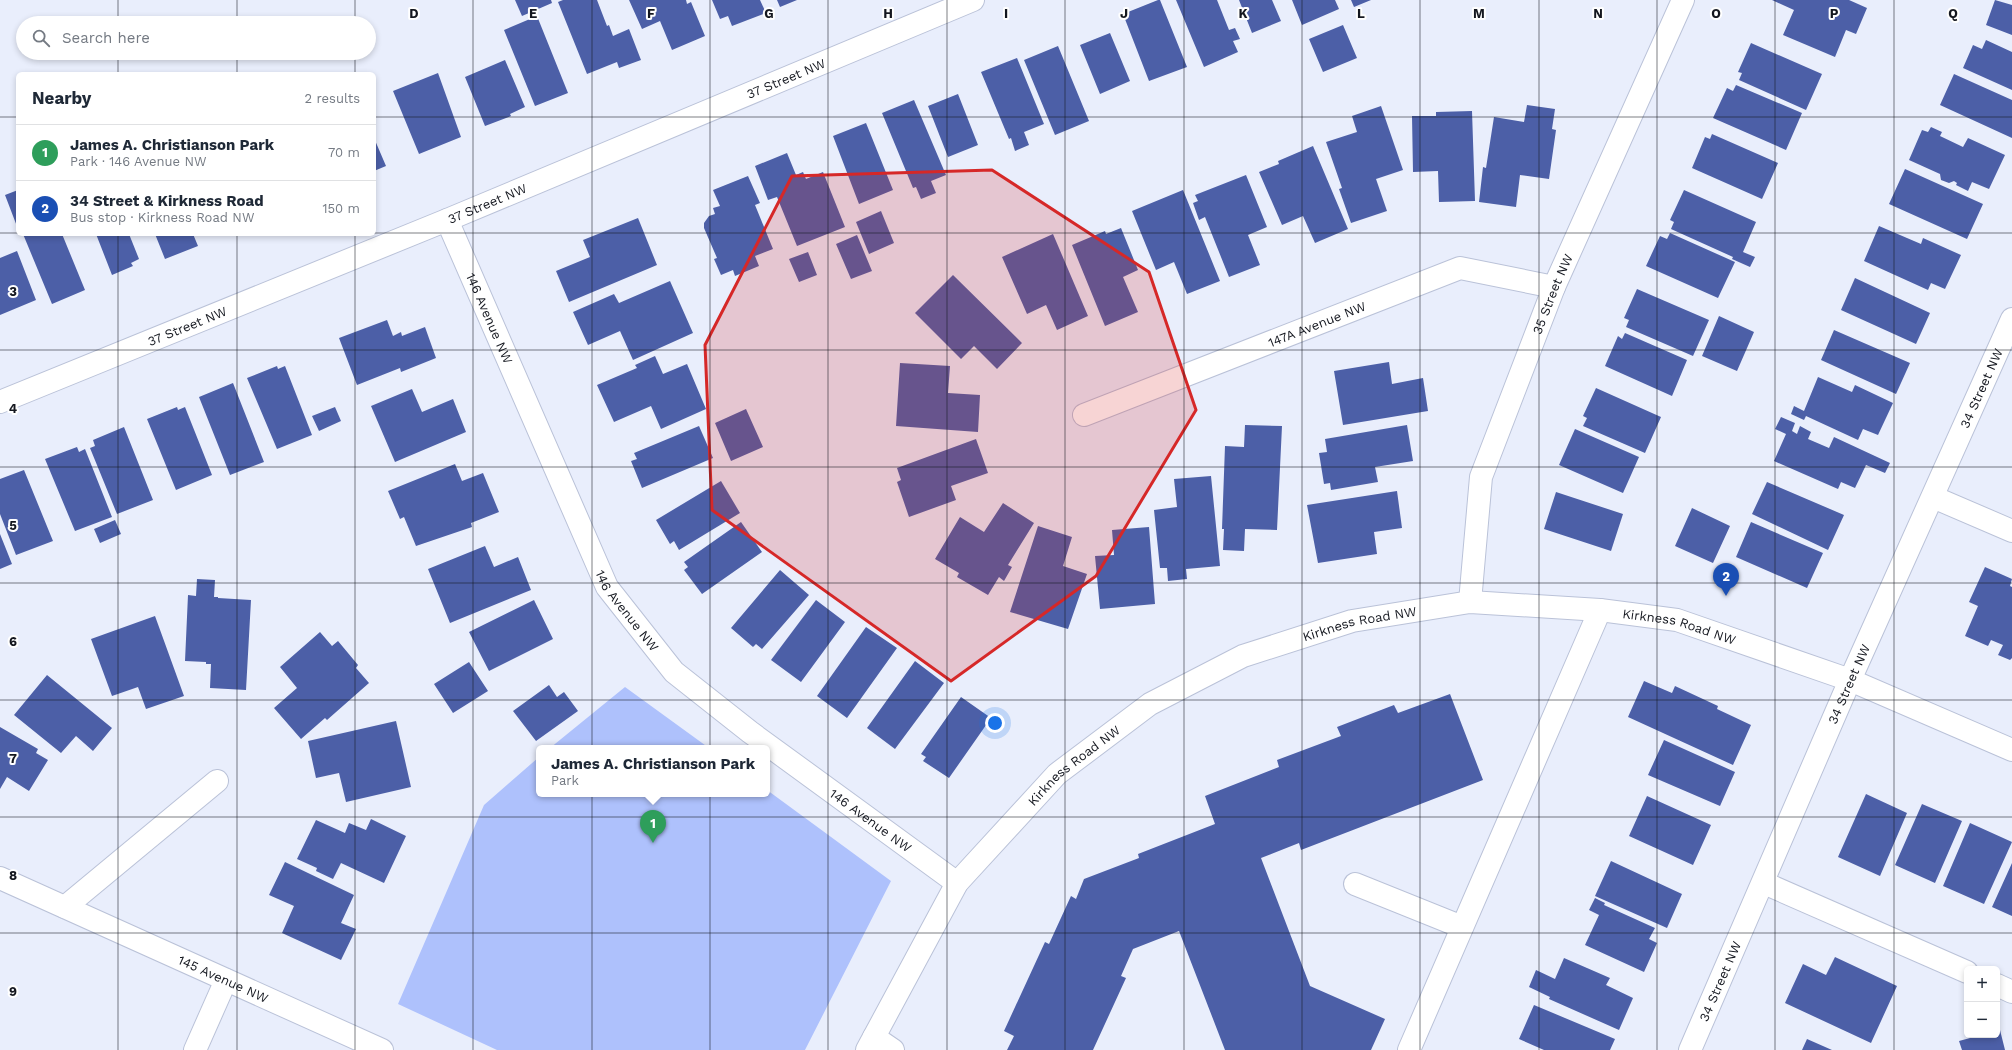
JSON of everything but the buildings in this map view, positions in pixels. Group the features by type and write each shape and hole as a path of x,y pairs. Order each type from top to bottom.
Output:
{"street":[{"name":"37 Street NW","path":"0,402 447,220 973,0"},
{"name":"35 Street NW","path":"1470,602 1481,477 1554,287 1683,0"},
{"name":"146 Avenue NW","path":"447,220 607,587 674,672 768,745"},
{"name":"147A Avenue NW","path":"1084,415 1460,268 1554,287"},
{"name":"34 Street NW","path":"1690,1050 1764,883 1850,680 2012,319"},
{"path":"1933,496 2012,531"},
{"name":"Kirkness Road NW","path":"870,1044 957,882 1057,774 1150,704 1243,656 1345,624 1470,602 1600,610 1677,620 1850,680 2012,750"},
{"path":"1409,1050 1600,610"},
{"name":"146 Avenue NW","path":"770,746 957,882"},
{"path":"65,907 217,781"},
{"name":"145 Avenue NW","path":"0,878 382,1050"},
{"path":"1764,883 1964,971"},
{"path":"1355,884 1462,928"},
{"path":"195,1050 226,980"},
{"path":"2000,986 2012,992"},
{"path":"870,1044 893,1050"}],"highlighted area":[{"path":"992,170 1149,272 1196,410 1096,576 951,681 712,510 705,345 792,176"}],"shaded area":[{"path":"625,687 705,745 554,745"},
{"path":"536,760 536,797 770,797 770,792 891,881 805,1050 497,1050 398,1004 484,805"}],"place":[{"name":"34 Street & Kirkness Road","path":"1726,596"},
{"name":"James A. Christianson Park","path":"653,843"}]}
